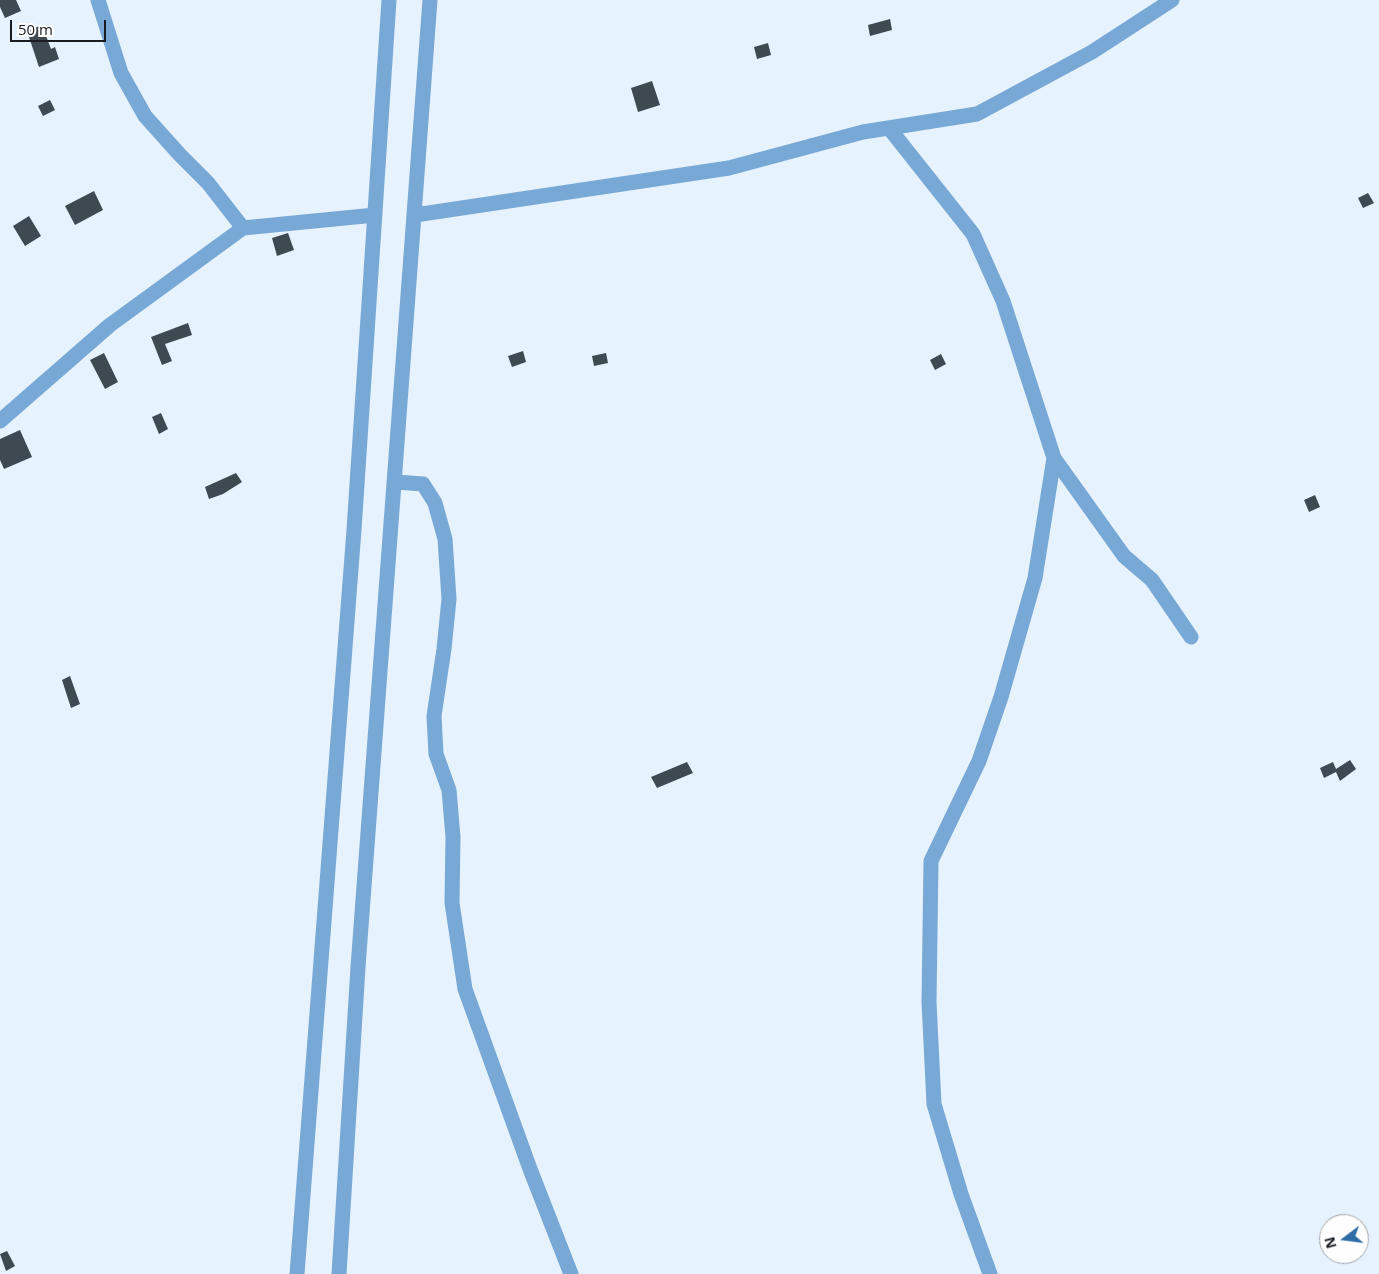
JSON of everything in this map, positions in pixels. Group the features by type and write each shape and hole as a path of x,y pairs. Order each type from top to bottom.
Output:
{"street":[{"path":"98,0 122,73 146,116 180,156 208,183 243,228"},
{"path":"297,1274 354,530 389,0"},
{"path":"339,1274 358,968 396,482 430,0"},
{"path":"415,215 729,168 863,132 977,114 1092,52 1172,0"},
{"path":"889,128 973,234 1003,301 1054,458 1124,556 1152,580 1191,637"},
{"path":"0,421 110,324 243,228 375,215"},
{"path":"990,1274 961,1194 934,1104 929,1002 931,861 978,761 1002,697 1035,578 1054,458"},
{"path":"396,482 423,484 435,503 445,539 450,599 434,716 436,754 449,790 453,837 452,903 465,989 530,1169 571,1274"}],"building":[{"path":"0,0 16,0 21,11 5,18 0,7"},
{"path":"890,19 892,30 870,36 868,25"},
{"path":"42,25 51,49 55,47 59,59 39,67 27,31"},
{"path":"768,43 771,55 757,59 754,47"},
{"path":"652,81 660,105 638,112 631,88"},
{"path":"50,100 55,110 43,116 38,106"},
{"path":"94,191 103,210 75,225 65,206"},
{"path":"1368,193 1374,203 1363,208 1358,198"},
{"path":"29,216 41,236 25,246 13,226"},
{"path":"288,233 294,250 277,256 272,238"},
{"path":"188,323 192,335 165,344 172,361 162,365 151,337"},
{"path":"523,351 526,362 512,367 508,356"},
{"path":"104,353 118,382 105,389 90,360"},
{"path":"606,353 608,363 594,366 592,356"},
{"path":"941,354 946,364 935,370 930,360"},
{"path":"161,413 168,429 159,434 152,417"},
{"path":"20,430 32,457 4,469 0,460 0,439"},
{"path":"236,473 242,482 223,494 209,499 205,487"},
{"path":"1315,495 1320,507 1309,512 1304,500"},
{"path":"70,676 80,704 71,708 62,680"},
{"path":"1350,760 1356,769 1340,781 1336,772 1324,778 1320,768 1333,762 1336,769"},
{"path":"687,762 693,773 657,788 651,777"},
{"path":"7,1251 15,1266 6,1271 0,1254"}]}
